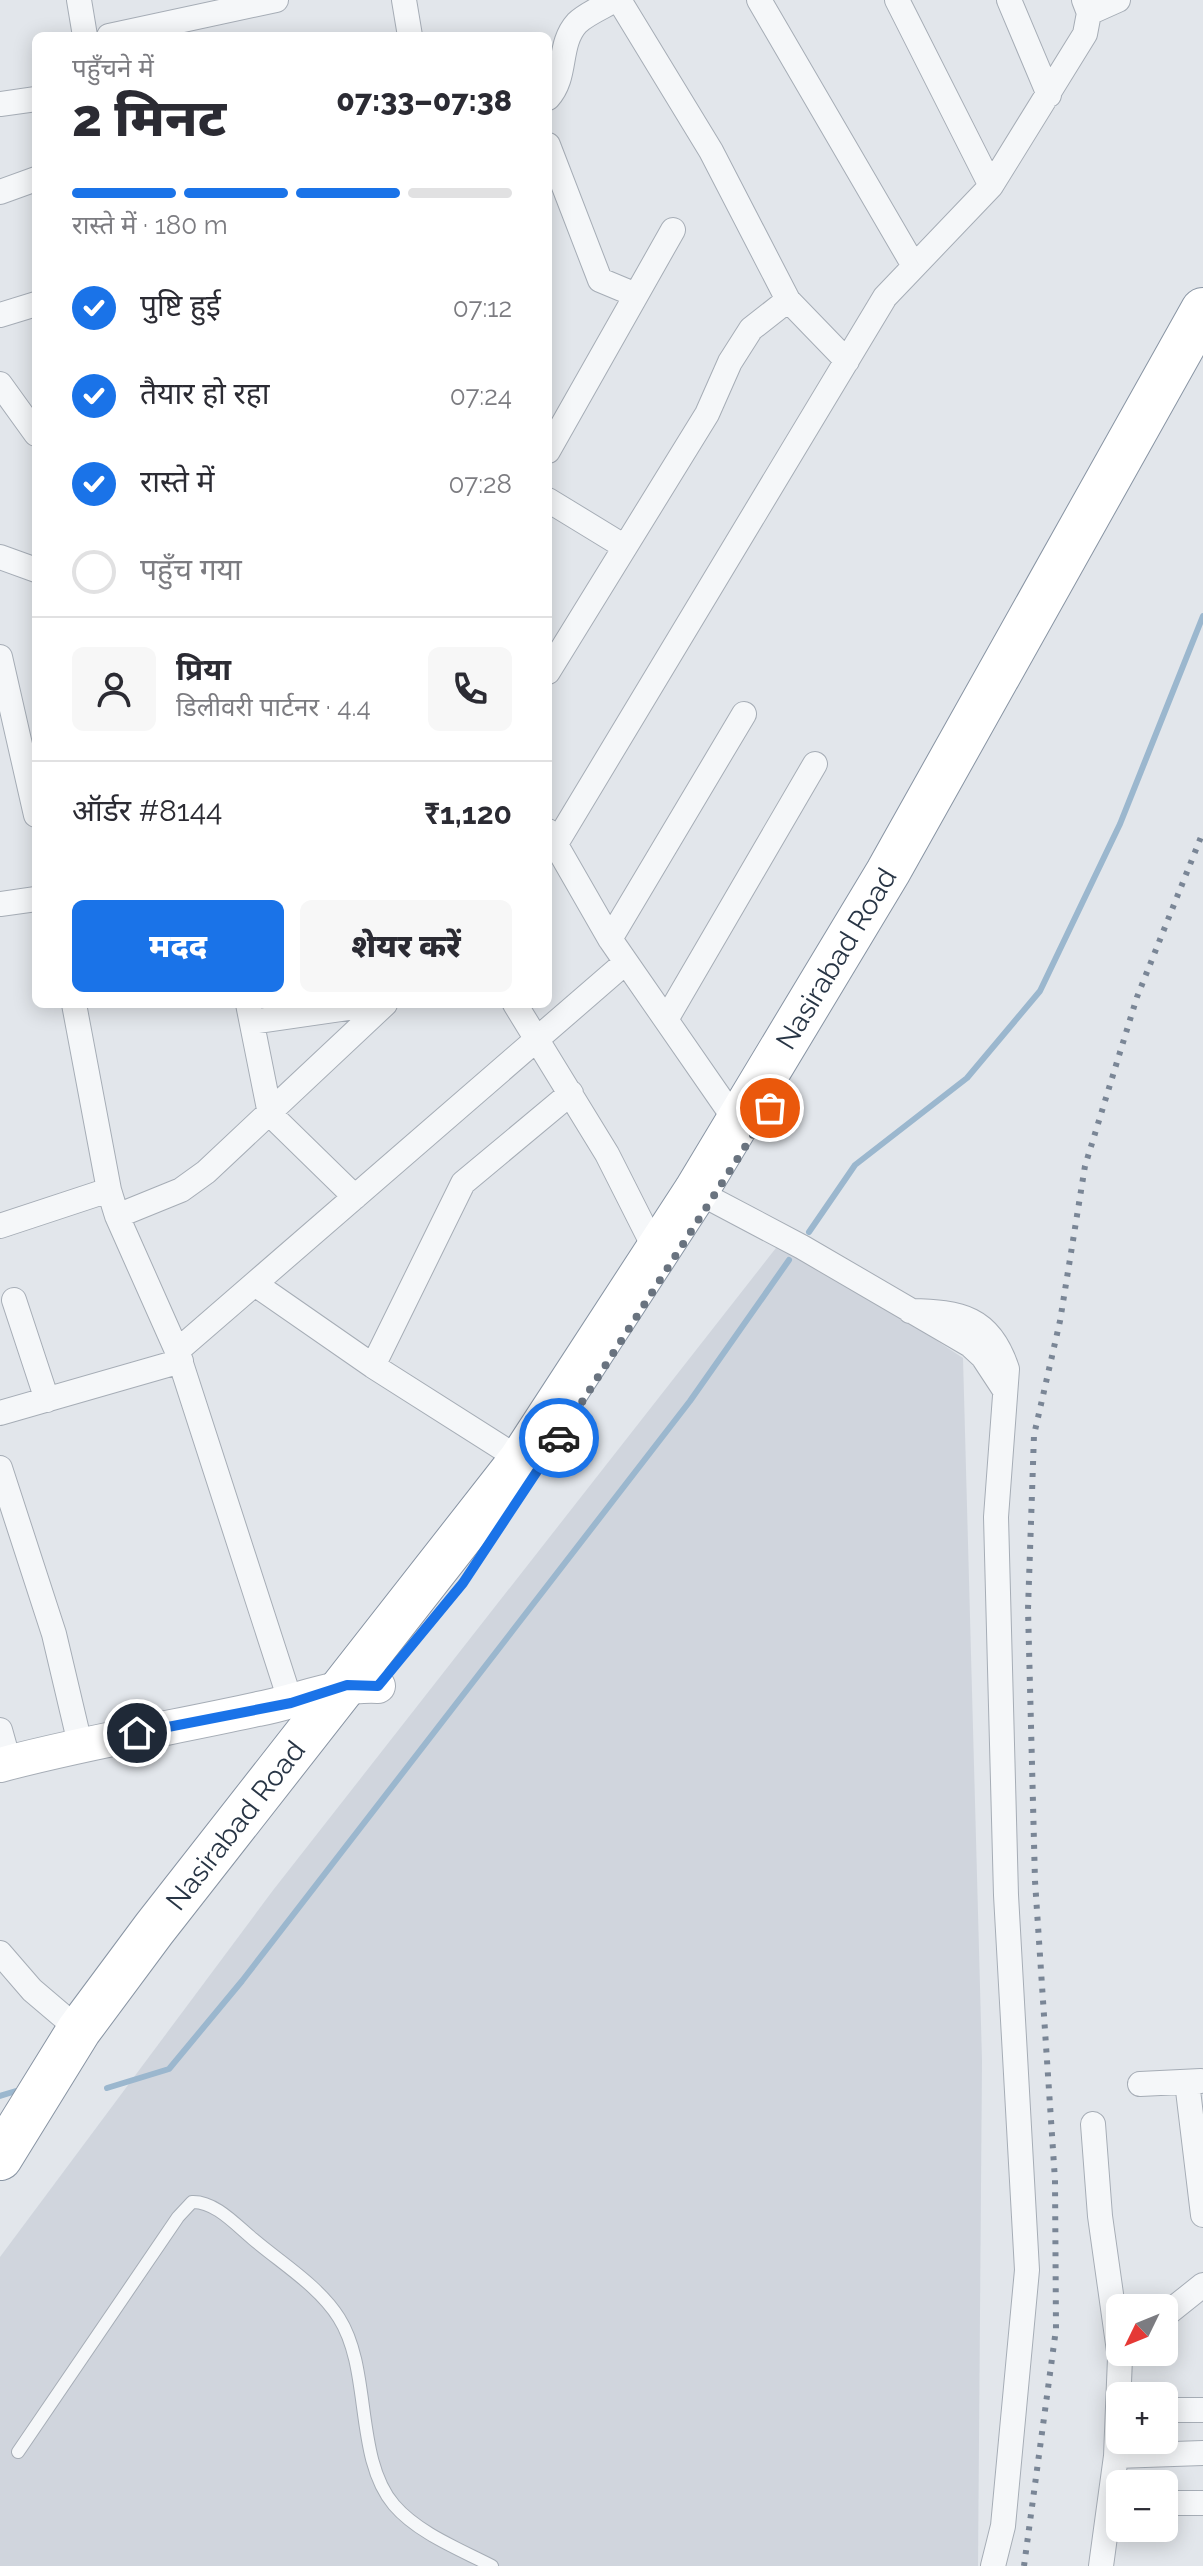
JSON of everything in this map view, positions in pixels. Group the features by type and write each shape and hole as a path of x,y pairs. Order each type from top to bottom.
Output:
{"highway":[{"name":"Nasirabad Road","path":"0,2158 79,2030 278,1767 463,1583 516,1506 703,1195 736,1121 888,872 1203,310"},
{"name":"Nasirabad Road","path":"0,2192 30,2139 138,1982 362,1685 521,1460 656,1251 703,1195 799,1063 975,769 1203,373"}],"street":[{"path":"79,0 84,32"},
{"path":"128,32 276,0"},
{"path":"404,0 409,32"},
{"path":"552,91 560,77 564,42 578,22 617,0 711,151 788,300 847,361"},
{"path":"759,0 914,266"},
{"path":"897,0 991,186"},
{"path":"1009,0 1049,95"},
{"path":"736,1121 610,939 552,837 885,297 991,186 1085,34 1087,6 1118,0"},
{"path":"0,104 32,100"},
{"path":"552,155 600,280 636,295"},
{"path":"0,192 32,180"},
{"path":"552,444 673,230"},
{"path":"552,666 707,414 730,362 751,329 788,300"},
{"path":"0,315 32,305"},
{"path":"0,384 32,428"},
{"path":"552,502 625,547"},
{"path":"0,657 30,756"},
{"path":"610,939 744,714"},
{"path":"667,1018 815,764"},
{"path":"0,904 32,900"},
{"path":"0,1413 179,1356 255,1284 537,1035 626,962"},
{"path":"75,1008 109,1190 117,1216 179,1356 291,1703"},
{"path":"320,1008 250,1013 270,1114 355,1197"},
{"path":"117,1216 181,1190 270,1114 381,1008"},
{"path":"518,1008 571,1093 656,1251"},
{"path":"373,1366 463,1183 571,1093"},
{"path":"0,1226 109,1190"},
{"path":"703,1195 802,1247 910,1311 961,1315 991,1334 1007,1369 996,1517 1006,1895 1027,2270 1003,2526 993,2566"},
{"path":"255,1284 373,1366 521,1460"},
{"path":"14,1300 47,1400"},
{"path":"0,1468 54,1634 80,1744"},
{"path":"3,1752 80,1744 291,1703 362,1685"},
{"path":"0,1953 15,1973 79,2030"},
{"path":"1140,2084 1195,2081 1203,2215"},
{"path":"1093,2124 1100,2216 1113,2294"},
{"path":"1178,2305 1203,2285"},
{"path":"1178,2410 1203,2410"},
{"path":"1115,2470 1116,2456 1203,2453"},
{"path":"1178,2503 1203,2503"},
{"path":"1101,2566 1106,2542"}],"lane":[{"path":"18,2452 178,2217 192,2202 202,2201 222,2213 316,2292 339,2317 349,2340 381,2486 394,2505 438,2538 492,2566"}],"shaded area":[{"path":"783,1239 963,1358 982,2061 978,2566 0,2566 0,2257 274,1889"}],"waterway":[{"path":"809,1232 855,1165 967,1078 1040,991 1120,824 1203,616"},
{"path":"107,2088 169,2069 242,1981 690,1401 789,1260"},
{"path":"0,2096 16,2091"}],"railway":[{"path":"1024,2566 1056,2329 1055,2180 1035,1881 1028,1609 1034,1435 1060,1321 1085,1166 1137,997 1203,832"}],"way so far":[{"path":"559,1438 770,1108"}],"route":[{"path":"137,1733 291,1703 347,1685 378,1686 463,1583 559,1438"}]}
